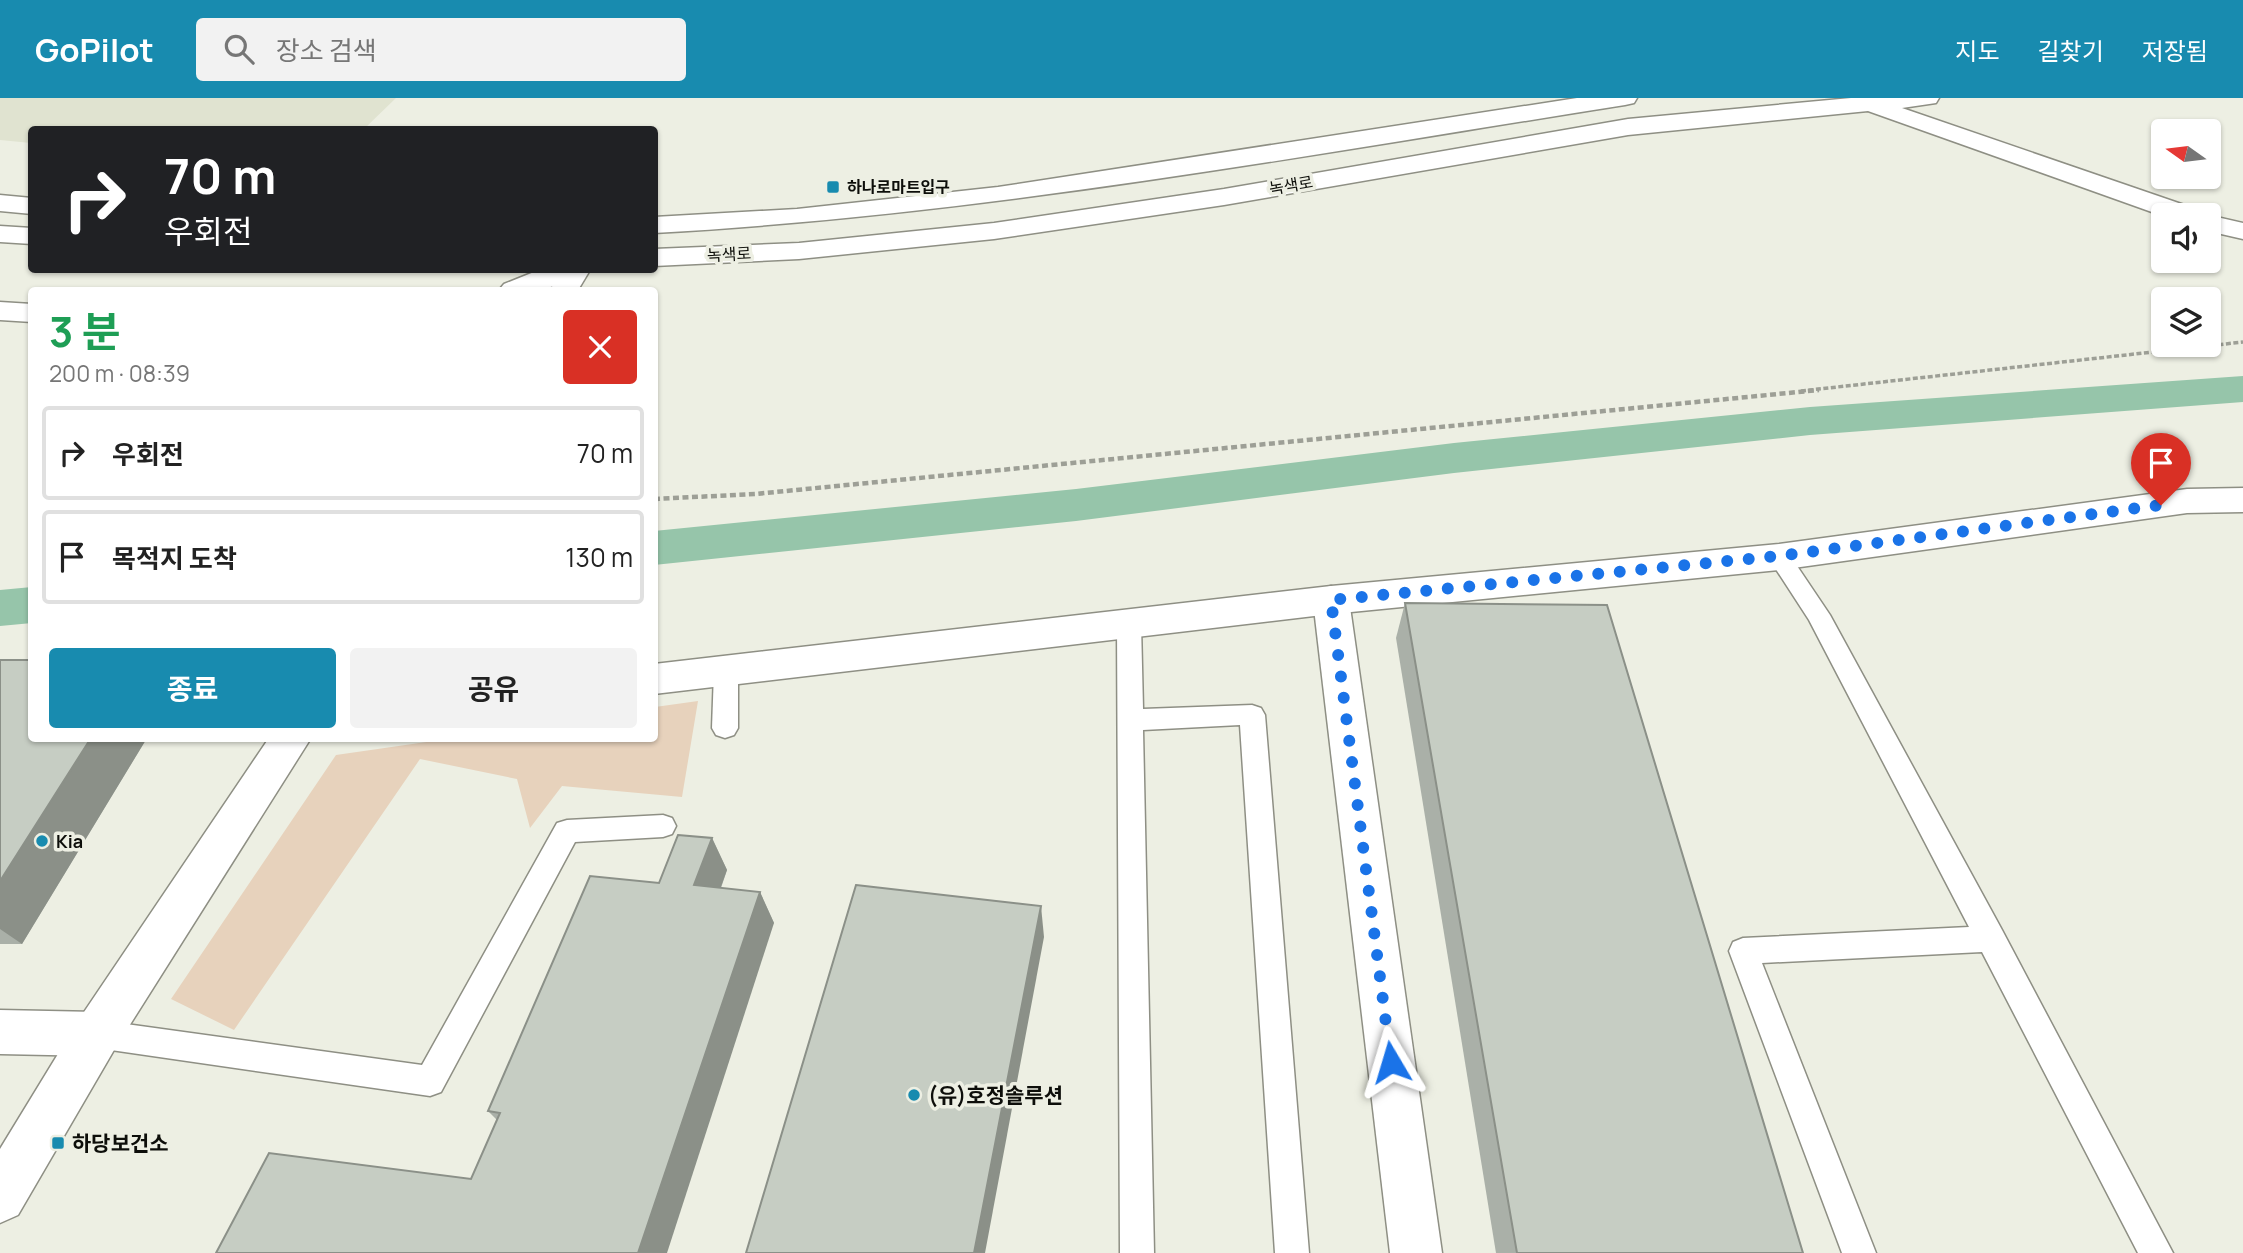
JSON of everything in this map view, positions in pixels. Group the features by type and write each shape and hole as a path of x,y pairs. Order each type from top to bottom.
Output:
{"street":[{"name":"녹색로","path":"658,225 797,217 998,195 1625,98"},
{"name":"녹색로","path":"658,258 799,251 994,230 1224,197 1628,127 1854,101 1927,98"},
{"path":"1854,101 2151,203"},
{"path":"0,203 28,206"},
{"path":"2221,226 2243,231"},
{"path":"0,234 28,236"},
{"path":"522,287 556,273"},
{"path":"0,311 28,313"},
{"path":"658,679 1331,600 1779,556 2187,501 2243,500"},
{"path":"1331,600 1416,1253"},
{"path":"0,1197 96,1034 288,742"},
{"path":"0,1032 96,1034"}],"lane":[{"path":"1779,556 1818,615 1992,939 2155,1253"},
{"path":"1129,624 1137,1253"},
{"path":"725,728 726,671"},
{"path":"1130,720 1252,715 1292,1253"},
{"path":"96,1034 430,1082 566,831 663,826"},
{"path":"1859,1253 1743,951 1992,939"}],"path":[{"path":"658,499 755,494 1862,385 2243,342"}],"shaded area":[{"path":"0,98 396,98 367,126 28,126 28,143 0,140"},
{"path":"698,701 682,797 562,786 530,828 517,779 420,759 234,1030 171,999 336,755 426,742 658,742 658,707"}],"building":[{"path":"1405,603 1607,605 1803,1253 1517,1253"},
{"path":"0,660 28,660 28,742 88,742 0,881"},
{"path":"678,835 712,838 694,885 760,892 638,1253 216,1253 269,1153 471,1179 500,1113 488,1111 590,876 659,883"},
{"name":"(유)호정솔루션","path":"856,885 1041,906 974,1253 746,1253"}],"waterway":[{"path":"658,548 1076,505 1454,458 1810,421 2243,389"},
{"path":"0,608 28,605"}],"place":[{"name":"하나로마트입구","path":"833,187"},
{"name":"Kia","path":"42,841"},
{"name":"(유)호정솔루션","path":"914,1095"},
{"name":"하당보건소","path":"58,1143"}],"route":[{"path":"1391,1062 1331,600 1779,556 2161,505"}]}
